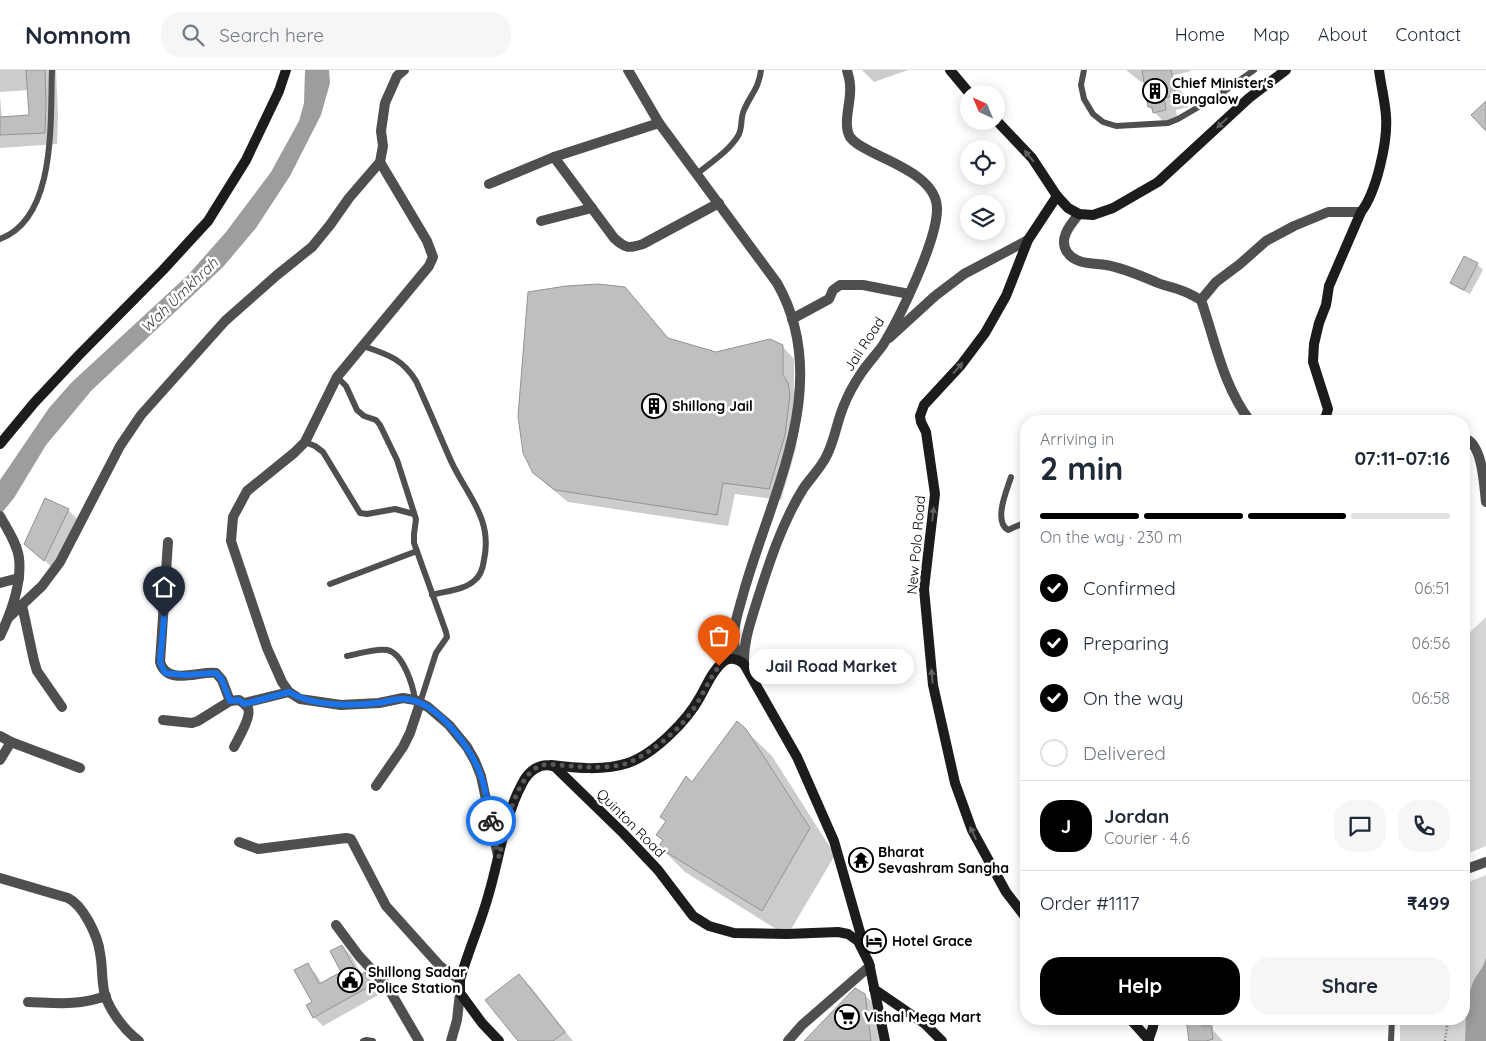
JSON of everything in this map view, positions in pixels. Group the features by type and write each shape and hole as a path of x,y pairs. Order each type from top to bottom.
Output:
{"street":[{"path":"0,444 34,403 169,264 208,221 246,160 279,91 286,70"},
{"path":"9,617 42,586 60,562 120,446 140,416 226,321 277,274 312,247 349,198 380,162 383,146 381,130 385,103 397,76 404,70"},
{"path":"628,70 659,123 720,203 785,296 802,363 798,415 786,462 734,627 733,643 736,654 797,757 834,841 869,964 802,1025 788,1041"},
{"name":"Jail Road","path":"742,662 749,629 770,559 786,522 804,488 828,455 843,405 861,373 883,344 909,294 934,229 937,207 935,196 930,187 905,169 862,147 851,138 846,122 849,111 850,84 847,70"},
{"path":"950,70 962,85"},
{"path":"1005,130 1032,158 1057,196 1068,208 1079,214 1093,216 1113,208 1158,182 1249,98 1286,70"},
{"path":"1326,415 1328,408 1313,362 1314,344 1326,305 1329,286 1361,212 1367,205 1378,174 1384,144 1386,116 1379,70"},
{"path":"489,184 554,157 659,123"},
{"path":"554,157 614,238 624,247 632,248 643,244 720,203"},
{"path":"380,162 427,241 433,257 429,266 337,377 305,442 247,491 233,517 231,541 267,648 282,682 289,692 300,698 341,705 379,703 402,698 417,701 428,706 449,725 467,747 475,761 481,776 499,857"},
{"name":"New Polo Road","path":"1020,910 1006,892 972,830 955,782 933,685 924,589 935,494 926,432 920,416 924,405 961,365 986,333 1006,296 1028,240 1057,196"},
{"path":"541,221 592,208"},
{"path":"1201,300 1216,282 1266,241 1294,226 1328,212 1361,212"},
{"path":"1079,214 1066,230 1064,242 1066,250 1071,256 1080,262 1108,265 1140,275 1179,289 1201,300 1224,373 1235,397 1246,415"},
{"path":"883,344 935,296 964,274 1028,240"},
{"path":"792,319 829,299 833,290 840,284 863,285 909,294"},
{"path":"1470,441 1483,467 1486,502"},
{"path":"0,516 19,558 19,578 9,617 0,636"},
{"path":"168,542 160,662 162,668 165,673 173,675 216,673 222,680 230,701"},
{"path":"0,583 19,578"},
{"path":"22,605 37,671 62,707"},
{"path":"451,1041 457,1020 460,980 488,896 508,820 522,783 530,772 548,764 606,767 628,763 649,751 677,728 689,715 722,662 732,659 742,662"},
{"path":"244,704 289,692"},
{"path":"163,720 198,722 230,701 239,700 248,707 249,712 248,719 234,747"},
{"path":"376,786 403,747 410,733 417,701"},
{"path":"0,736 80,768"},
{"path":"0,760 11,742"},
{"name":"Quinton Road","path":"548,764 555,767 624,834 658,870 693,916 709,926 734,933 843,933 858,941 864,950 869,964 885,1041"},
{"path":"239,842 258,849 346,838 351,839 386,906 440,966 460,980"},
{"path":"1470,868 1486,862"},
{"path":"0,878 68,898 79,906 92,929 100,951 106,996 116,1015 132,1036 139,1041"},
{"path":"336,925 350,945 387,986 419,1041"},
{"path":"874,989 925,1024 942,1041"},
{"path":"460,993 482,1023 500,1041"},
{"path":"28,1002 74,1004 106,996"},
{"path":"1135,1025 1148,1040 1153,1025"}],"lane":[{"path":"0,239 12,235 24,222 37,202 43,187 46,173 52,70"},
{"path":"697,174 738,137 743,112 756,90 760,70"},
{"path":"1084,70 1081,86 1084,98 1093,114 1103,122 1116,126 1168,123 1178,119 1219,95 1254,70"},
{"path":"363,346 392,357 409,370 416,381 452,464 478,506 484,524 485,557 482,571 476,580 466,587 432,595"},
{"path":"337,377 346,386 357,410 364,416 376,420 380,425 398,460 416,519 414,534 417,551 447,637 436,653 417,701"},
{"path":"305,442 323,452 360,513 367,514 395,509 414,514"},
{"path":"1012,476 1001,513 1002,524 1008,530 1020,525"},
{"path":"330,584 417,551"},
{"path":"347,656 378,650 394,653 411,682 417,701"},
{"path":"1391,1041 1392,1025"},
{"path":"363,1041 373,1041"}],"path":[{"path":"1445,1041 1447,1025"}],"shaded area":[{"path":"1486,617 1486,846 1470,853 1470,632"},
{"path":"1486,875 1486,1041 1400,1041 1400,1025 1470,1025 1470,882"}],"water":[{"name":"Wah Umkhrah","path":"305,70 329,70 330,83 321,115 290,176 256,228 223,267 92,390 46,445 14,498 0,515 0,480 49,408 72,382 188,275 226,232 271,172 299,121 304,103"},
{"path":"1486,957 1486,1041 1465,1041 1466,1025 1470,1025 1470,992 1473,981"}],"building":[{"path":"26,70 45,70 45,133 0,135 0,117 29,115"},
{"path":"1142,70 1171,70 1176,95 1164,98 1166,110 1153,113 1152,107 1148,107"},
{"path":"1486,101 1486,131 1471,115"},
{"path":"1464,256 1478,263 1464,290 1450,283"},
{"name":"Shillong Jail","path":"598,284 625,287 668,338 716,352 770,339 783,345 783,375 788,383 790,395 785,435 769,489 723,483 717,515 555,490 533,473 523,453 518,416 528,292 566,286"},
{"path":"45,498 69,509 44,561 24,544"},
{"path":"737,721 746,729 810,828 762,911 658,847 663,840 656,835 666,821 660,817 686,776 692,782"},
{"name":"Shillong Sadar Police Station","path":"342,945 359,976 365,972 372,985 313,1018 306,1005 312,1002 294,970 308,963 319,984 341,972 330,951"},
{"path":"519,974 565,1032 553,1041 518,1041 485,1000"},
{"name":"Vishal Mega Mart","path":"855,988 865,994 871,1041 804,1041"},
{"path":"1187,1025 1211,1026 1213,1039 1189,1041"}],"way so far":[{"path":"491,821 499,857 508,820 522,783 530,772 548,764 606,767 628,763 649,751 677,728 689,715 719,666"}],"place":[{"name":"Chief Minister's Bungalow","path":"1155,91"},
{"name":"Shillong Jail","path":"654,406"},
{"name":"Jail Road Market","path":"719,666"},
{"name":"Bharat Sevashram Sangha","path":"861,860"},
{"name":"Hotel Grace","path":"874,941"},
{"name":"Shillong Sadar Police Station","path":"350,980"},
{"name":"Vishal Mega Mart","path":"847,1017"}],"route":[{"path":"164,617 160,662 165,673 184,675 216,673 222,680 230,701 235,699 244,704 289,692 300,698 341,705 379,703 402,698 414,700 428,706 449,725 467,747 475,761 481,776 491,821"}]}
